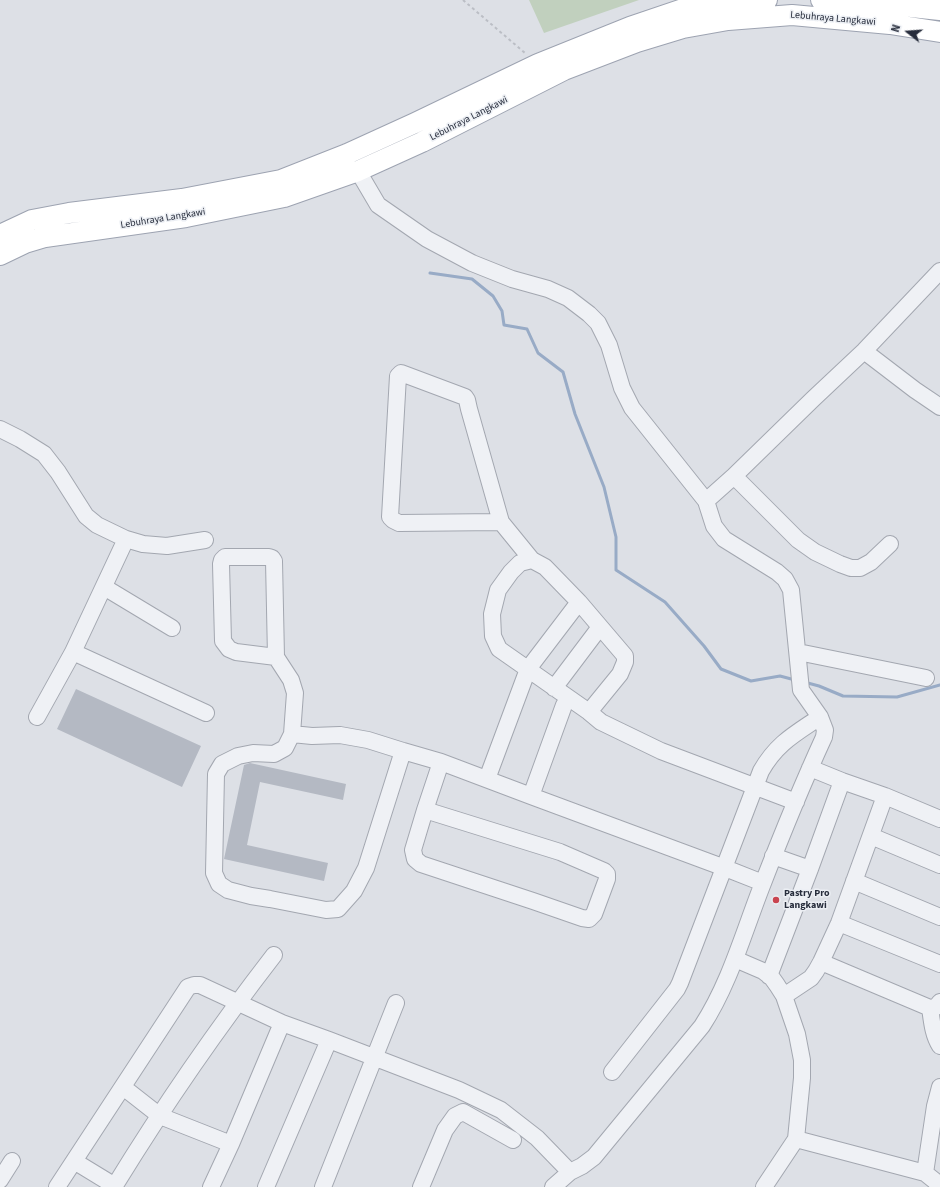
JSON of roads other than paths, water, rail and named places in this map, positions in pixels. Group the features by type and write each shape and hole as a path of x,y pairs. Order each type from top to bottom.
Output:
{"main road":[{"name":"Lebuhraya Langkawi","path":"0,255 25,243 45,237 184,208 281,180 347,154 538,64 630,27 682,9 702,5 766,0"},
{"name":"Lebuhraya Langkawi","path":"821,0 940,10"},
{"name":"Lebuhraya Langkawi","path":"0,235 32,220 68,213 184,208 284,197 358,171 422,142 564,70 637,42 705,23 792,15 890,24 940,32"}],"street":[{"path":"358,171 378,205 427,239 472,263 512,279 548,288 568,298 590,314 598,323 609,345 622,388 632,408 706,501 714,526 724,539 777,572 785,579 791,590 801,690 820,717 825,730 824,737 773,856 734,959 711,1012 702,1026 594,1157 582,1166 570,1172 553,1187"},
{"path":"706,501 864,351 940,271"},
{"path":"864,351 940,407"},
{"path":"501,522 398,523 390,517 398,376 401,372 465,397 501,522 532,560 545,567 579,602 624,656 626,662 620,674 589,712"},
{"path":"0,429 44,454 58,472 86,516 97,525 126,539 143,544 167,546 205,540"},
{"path":"734,476 798,540 815,552 840,564 851,568 860,568 871,562 890,544"},
{"path":"37,717 92,614 126,539"},
{"path":"276,657 236,652 229,649 223,641 221,564 225,557 269,557 274,561 276,657 291,680 295,693 292,734 285,748 274,754 253,753 238,756 222,764 216,774 214,873 218,884 228,890 252,896 326,910 338,909 354,891 366,868 404,750"},
{"path":"532,560 520,563 498,590 492,614 493,636 499,649 601,722 661,751 796,802"},
{"path":"104,587 172,628"},
{"path":"487,779 528,669 579,602"},
{"path":"554,688 600,627"},
{"path":"73,652 206,713"},
{"path":"798,652 926,678"},
{"path":"531,796 564,705"},
{"path":"612,1072 677,989 680,983 761,771 773,753 790,737 820,717"},
{"path":"292,734 312,736 340,735 368,740 404,750 487,779 763,883"},
{"path":"425,810 560,852 604,871 607,874 607,879 594,914 589,918 582,918 421,864 415,859 413,850 425,810 440,762"},
{"path":"810,768 885,796 940,819"},
{"path":"769,976 842,781"},
{"path":"784,996 816,972 839,923 885,796"},
{"path":"870,836 940,865"},
{"path":"773,856 810,868"},
{"path":"854,882 940,917"},
{"path":"839,923 940,964"},
{"path":"74,1161 115,1187 160,1116 237,1003 274,956"},
{"path":"734,959 763,971 772,978 784,996 797,1034 802,1060 802,1078 796,1139 764,1187"},
{"path":"821,962 935,1005 933,1028 936,1040 940,1046"},
{"path":"57,1187 188,987 194,985 200,985 282,1023 459,1090 501,1110 537,1138 570,1172"},
{"path":"323,1187 396,1003"},
{"path":"211,1187 231,1144 282,1023"},
{"path":"266,1187 329,1040"},
{"path":"123,1087 160,1116 231,1144"},
{"path":"925,1173 935,1106 940,1087"},
{"path":"421,1187 445,1130 455,1116 463,1112 514,1140"},
{"path":"796,1139 925,1173 935,1181 939,1187"},
{"path":"0,1180 12,1161"}],"waterway":[{"path":"430,273 472,279 493,296 502,311 504,325 527,329 538,353 563,372 575,414 604,487 616,537 616,570 665,602 704,646 721,669 751,681 780,676 795,680"},
{"path":"804,682 819,686 843,696 897,697 940,685"}],"place":[{"name":"Pastry Pro Langkawi","path":"776,900"}]}
